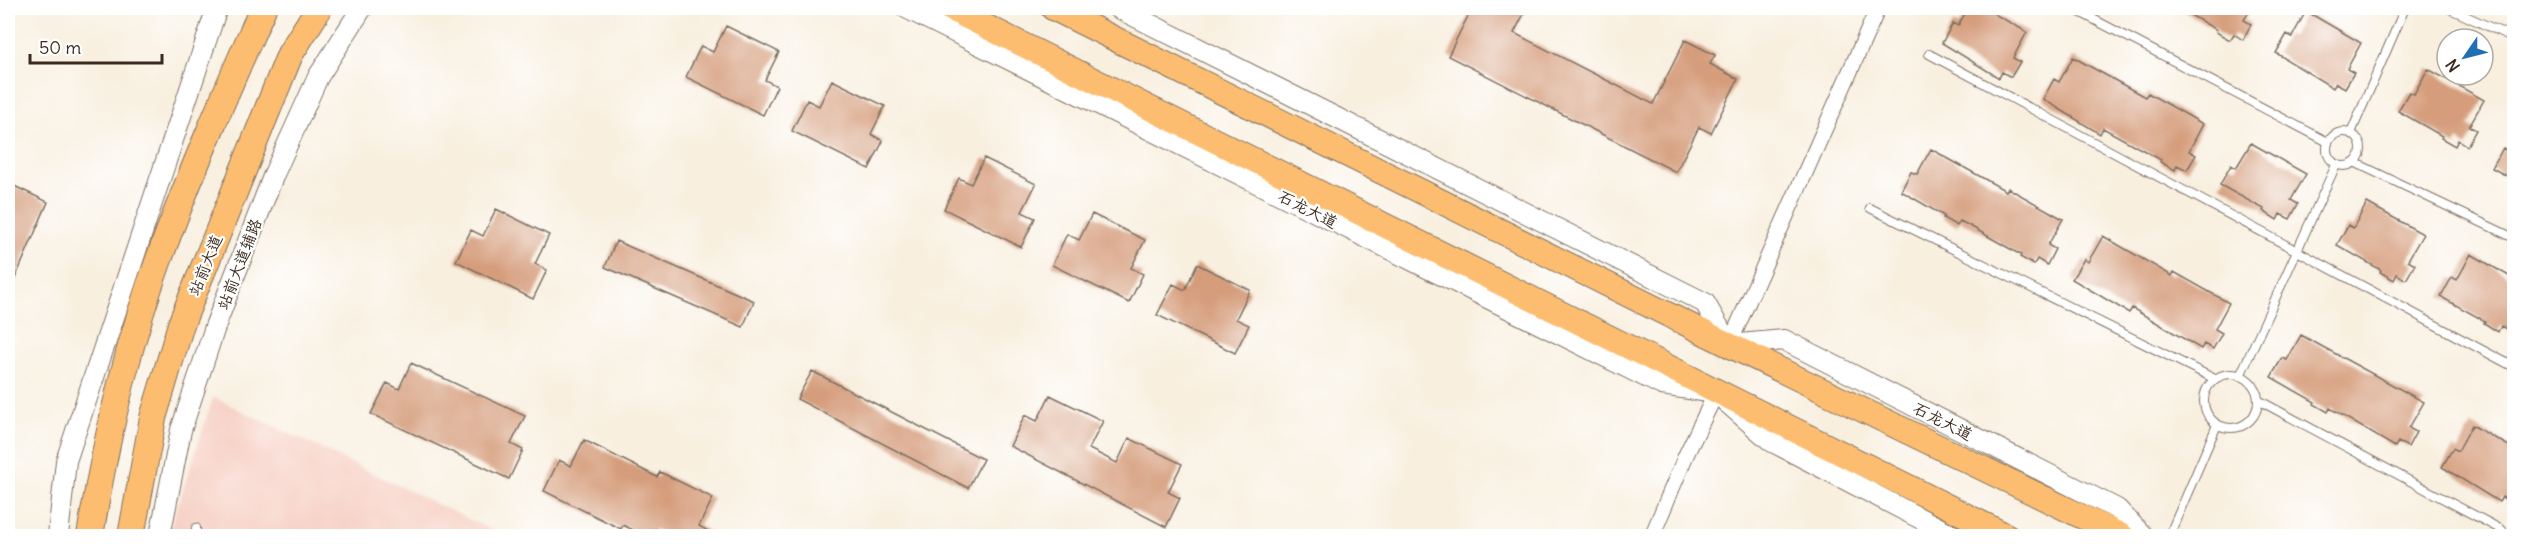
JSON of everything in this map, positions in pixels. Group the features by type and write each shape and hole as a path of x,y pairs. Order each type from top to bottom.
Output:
{"highway":[{"path":"90,537 99,480 117,398 158,260 220,105 263,8"},
{"name":"站前大道","path":"131,537 153,418 181,324 290,54 319,8"}],"main road":[{"name":"石龙大道","path":"949,8 2007,537"},
{"name":"石龙大道","path":"1053,8 1729,345 2122,537"}],"street":[{"path":"58,537 66,461 217,8"},
{"name":"站前大道辅路","path":"160,537 181,430 216,324 274,174 318,77 362,8"},
{"name":"石龙大道","path":"906,8 1662,386 1716,393 1771,441 1954,537"},
{"path":"1118,8 1705,303 1729,345"},
{"path":"1729,345 1878,8"},
{"name":"石龙大道","path":"1729,345 1784,340 2117,509 2143,537"},
{"path":"1652,537 1686,454 1716,393"}],"lane":[{"path":"2072,8 2328,142"},
{"path":"2351,134 2406,8"},
{"path":"2448,8 2514,38"},
{"path":"1929,54 2514,367"},
{"path":"2337,133 2351,134 2360,144 2360,157 2356,163 2343,167 2337,165 2328,155 2328,142 2337,133"},
{"path":"2356,163 2514,238"},
{"path":"2240,376 2337,165"},
{"path":"1870,208 2215,379"},
{"path":"2223,375 2240,376 2253,386 2258,400 2257,408 2248,422 2233,429 2217,425 2206,412 2204,403 2208,386 2223,375"},
{"path":"2258,400 2502,530"},
{"path":"2169,537 2217,425"}],"shaded area":[{"path":"213,397 504,536 168,536"}],"building":[{"path":"1472,8 1527,8 1514,33 1653,104 1685,40 1715,55 1710,64 1738,79 1711,133 1699,127 1676,172 1448,56"},
{"path":"1968,8 1984,8 2027,32 2013,58 2020,62 2011,77 2002,72 1999,78 1942,43 1953,23 1958,26"},
{"path":"2178,8 2251,8 2244,20 2251,24 2243,40 2234,34 2230,40"},
{"path":"2306,11 2361,43 2347,69 2354,73 2345,88 2336,83 2333,88 2276,53 2287,34 2292,37"},
{"path":"726,26 779,52 765,80 777,86 763,115 686,77 701,46 713,52"},
{"path":"2073,57 2145,97 2148,93 2203,124 2189,151 2196,155 2187,170 2177,165 2175,170 2103,128 2100,134 2043,99 2054,79 2059,82"},
{"path":"2428,69 2435,73 2435,87 2461,87 2484,100 2469,126 2476,130 2467,146 2458,140 2455,146 2398,111 2409,92 2414,94"},
{"path":"832,80 885,106 871,134 883,141 869,169 792,131 807,100 819,106"},
{"path":"2251,143 2306,174 2291,200 2298,204 2290,219 2280,214 2277,220 2263,211 2264,209 2220,185 2231,165 2236,168"},
{"path":"2503,148 2514,155 2514,180 2492,168"},
{"path":"1931,149 2006,191 2008,188 2063,219 2048,245 2055,249 2047,265 2037,259 2034,265 2020,257 2021,255 1960,221 1957,226 1901,191 1911,172 1917,174"},
{"path":"984,158 1036,184 1022,212 1035,218 1021,247 944,209 959,178 971,184"},
{"path":"8,183 48,202 8,295"},
{"path":"2367,203 2423,234 2408,260 2415,264 2406,280 2397,274 2394,280 2337,245 2348,225 2353,228"},
{"path":"496,209 549,235 535,264 547,270 533,299 456,261 471,230 483,236"},
{"path":"1092,214 1145,240 1131,268 1143,274 1129,303 1052,265 1067,234 1079,240"},
{"path":"2103,236 2172,276 2174,272 2229,303 2215,329 2222,333 2213,349 2204,344 2201,349 2132,308 2129,313 2072,279 2084,259 2088,262"},
{"path":"616,241 754,301 743,327 605,267"},
{"path":"2471,254 2514,279 2514,333 2501,326 2498,332 2484,323 2485,321 2441,297 2452,277 2457,280"},
{"path":"1197,264 1250,290 1236,319 1249,325 1235,353 1157,315 1173,284 1185,290"},
{"path":"2301,335 2424,402 2409,428 2416,432 2408,447 2398,442 2395,447 2330,408 2328,412 2271,377 2282,358 2287,360"},
{"path":"411,363 525,416 511,444 523,450 509,479 371,414 387,383 399,389"},
{"path":"812,371 983,459 968,488 797,399"},
{"path":"1050,395 1103,421 1089,449 1117,463 1129,438 1182,464 1168,492 1180,498 1166,527 1010,446 1025,415 1037,421"},
{"path":"2472,425 2514,449 2514,504 2502,497 2499,502 2442,467 2453,448 2458,451"},
{"path":"584,440 657,477 660,472 713,498 699,526 719,537 671,537 655,529 651,537 647,537 623,525 621,529 544,491 559,460 571,466"}]}
